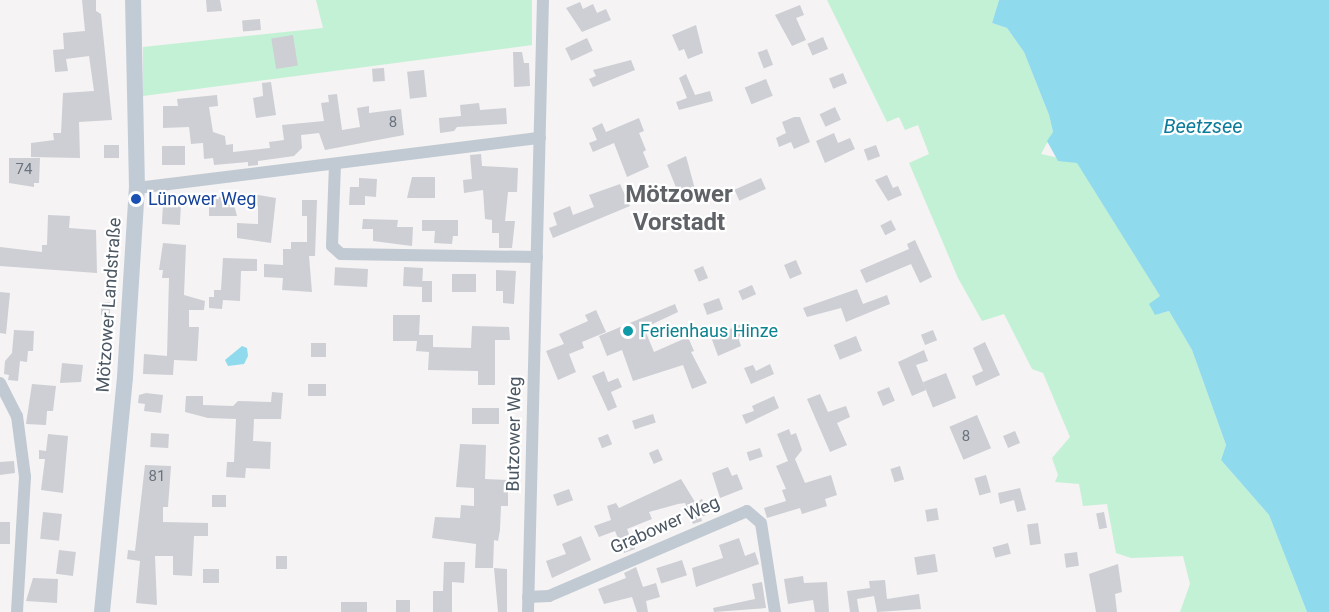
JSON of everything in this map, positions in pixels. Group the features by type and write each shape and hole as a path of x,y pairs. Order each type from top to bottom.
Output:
{"main road":[{"name":"Mötzower Landstraße","path":"102,612 125,377 137,188 133,0"}],"street":[{"name":"Butzower Weg","path":"528,612 543,0"},
{"path":"137,188 540,138"},
{"path":"334,164 332,246 341,254 537,257"},
{"path":"0,383 17,416 25,477 17,612"},
{"name":"Grabower Weg","path":"528,597 549,596 747,510 761,524 775,612"}],"green space":[{"path":"316,0 532,0 532,45 143,96 143,47 323,28"},
{"path":"827,0 999,0 992,23 1007,28 1024,52 1049,115 1053,132 1041,154 1077,162 1160,296 1155,315 1169,311 1192,350 1226,445 1221,460 1269,515 1307,612 1180,612 1190,584 1183,556 1131,558 1116,553 1107,504 1083,506 1079,484 1055,482 1058,475 1052,458 1070,437 1043,373 1032,369 1004,314 982,321 958,278 909,163 929,154 918,125 905,130 899,117 887,122"}],"water":[{"name":"Beetzsee","path":"999,0 1329,0 1329,612 1307,612 1269,515 1221,460 1226,445 1192,350 1169,311 1155,315 1149,304 1160,296 1077,163 1058,161 1047,141 1053,132 1049,115 1024,52 1007,28 992,23"},
{"path":"242,346 247,348 248,356 244,364 228,366 225,360"}],"building":[{"path":"82,0 96,0 96,11 101,14 112,120 79,122 80,158 31,157 31,143 54,140 53,133 61,133 63,93 94,91 89,56 66,59 68,71 55,72 53,50 64,49 63,33 85,31"},
{"path":"206,0 220,0 222,11 207,12"},
{"path":"580,2 583,9 593,4 597,13 606,9 611,20 582,32 566,8"},
{"path":"800,5 804,15 796,18 806,40 792,46 775,15"},
{"path":"260,19 261,30 243,32 242,21"},
{"path":"696,25 703,53 688,59 684,49 679,51 672,35"},
{"path":"293,35 298,66 276,69 271,38"},
{"path":"823,37 828,49 812,56 807,44"},
{"path":"587,38 593,51 571,61 565,48"},
{"path":"767,49 773,65 764,68 758,53"},
{"path":"513,52 522,52 524,63 529,63 530,86 514,87"},
{"path":"631,60 635,70 593,87 589,79 596,76 593,70"},
{"path":"384,68 385,81 373,82 372,69"},
{"path":"424,70 427,97 410,99 407,72"},
{"path":"843,73 847,83 833,89 829,79"},
{"path":"686,74 695,95 710,91 713,101 679,110 676,102 687,98 679,78"},
{"path":"766,79 773,96 751,104 745,88"},
{"path":"271,82 276,115 256,118 253,98 263,96 262,83"},
{"path":"337,94 342,130 360,127 357,108 369,106 369,113 401,109 404,135 325,150 319,133 301,135 302,148 294,156 258,161 258,165 248,166 248,162 214,165 213,158 204,159 203,143 191,144 189,127 163,128 163,106 178,106 177,99 217,95 218,106 209,107 213,132 225,136 226,145 233,144 233,152 270,148 269,142 284,140 282,125 324,121 321,103 329,102 328,95"},
{"path":"479,103 480,110 506,108 507,124 457,127 454,131 440,133 439,118 461,116 460,105"},
{"path":"835,107 841,120 826,127 820,114"},
{"path":"800,117 810,142 794,149 791,142 779,147 776,138 786,133 782,122"},
{"path":"639,118 644,131 639,133 646,150 643,152 649,167 627,177 614,143 593,152 589,143 597,140 592,128 602,123 606,132"},
{"path":"834,133 838,143 850,138 855,149 825,163 816,141"},
{"path":"104,145 119,145 119,158 104,158"},
{"path":"876,145 880,156 868,161 864,149"},
{"path":"162,146 185,146 185,165 162,165"},
{"path":"481,154 482,166 518,168 517,192 508,192 505,221 515,221 512,248 499,248 499,233 492,233 492,220 485,219 483,190 464,193 463,180 472,179 470,155"},
{"path":"686,156 696,193 681,200 667,165"},
{"path":"9,158 40,158 39,183 34,183 34,187 9,183"},
{"path":"887,175 893,188 898,186 902,195 888,201 875,180"},
{"path":"412,177 435,177 435,198 407,198"},
{"path":"359,178 377,179 376,197 365,196 365,205 349,205 350,187 359,187"},
{"path":"761,178 766,189 739,201 735,190"},
{"path":"620,184 630,206 553,238 549,228 557,225 553,213 570,206 573,215 594,207 589,195"},
{"path":"252,194 276,198 271,243 237,238 237,223 258,224 258,206 252,206"},
{"path":"209,197 232,197 237,216 209,216"},
{"path":"302,200 317,200 315,256 309,256 312,292 282,290 283,278 264,277 264,264 283,265 283,249 291,249 291,242 307,242 307,216 302,216"},
{"path":"163,203 181,204 180,225 162,224"},
{"path":"48,215 70,216 69,228 96,230 97,273 0,266 0,247 42,252 42,245 47,245"},
{"path":"363,219 398,220 397,227 413,227 412,246 373,241 373,229 362,229"},
{"path":"422,220 458,220 458,236 453,236 452,244 434,243 435,231 422,231"},
{"path":"891,220 896,230 885,235 880,225"},
{"path":"915,240 932,277 920,283 911,264 866,283 860,270 909,249 907,244"},
{"path":"163,243 186,245 184,295 205,301 204,310 189,310 189,327 199,327 197,361 174,360 173,375 143,374 144,354 167,356 169,278 162,278 163,270 159,270"},
{"path":"223,258 257,259 257,271 241,271 240,301 223,300 222,309 209,308 209,297 214,297 214,290 221,290"},
{"path":"796,260 802,274 790,279 784,265"},
{"path":"703,266 708,278 699,282 694,270"},
{"path":"335,267 368,269 367,287 334,285"},
{"path":"404,267 423,268 422,287 403,286"},
{"path":"496,270 516,271 514,304 503,303 503,291 496,291"},
{"path":"452,274 476,274 476,292 452,292"},
{"path":"422,281 432,281 432,302 422,302"},
{"path":"752,285 756,294 742,300 738,291"},
{"path":"857,289 863,304 887,295 890,304 846,322 841,308 807,317 803,308"},
{"path":"0,292 10,293 6,334 0,333"},
{"path":"719,298 723,309 707,315 703,304"},
{"path":"101,302 110,302 110,315 101,315"},
{"path":"675,304 678,312 644,328 654,352 688,337 694,351 691,352 707,383 692,389 683,365 633,381 622,350 607,356 599,336"},
{"path":"596,310 606,332 582,342 584,348 569,354 576,372 558,380 546,351 564,344 559,334 588,321 585,315"},
{"path":"393,315 420,315 419,335 433,335 433,347 471,348 472,326 509,327 510,340 495,340 495,385 478,385 478,371 428,370 429,352 416,351 417,341 393,341"},
{"path":"742,324 746,334 738,337 741,346 718,356 711,337"},
{"path":"14,330 34,331 33,351 28,351 27,362 20,361 18,381 8,380 9,375 4,374 5,361 12,353"},
{"path":"933,330 937,340 925,345 921,335"},
{"path":"856,336 862,351 840,360 834,345"},
{"path":"985,342 1000,375 976,386 972,376 983,371 973,348"},
{"path":"311,343 326,343 326,357 311,357"},
{"path":"924,350 928,361 916,365 926,390 912,396 898,362"},
{"path":"62,363 83,365 81,382 60,383"},
{"path":"770,364 774,374 751,384 744,368 753,365 756,371"},
{"path":"604,371 608,382 618,378 622,387 611,392 617,407 608,411 592,376"},
{"path":"946,373 956,398 933,407 923,382"},
{"path":"32,384 56,386 53,411 47,411 46,425 26,424"},
{"path":"308,384 326,384 326,396 308,396"},
{"path":"889,387 895,401 883,406 877,392"},
{"path":"272,392 283,393 281,419 254,419 253,441 271,442 270,469 246,468 245,478 226,477 227,462 234,462 236,419 208,418 185,412 186,396 203,396 203,405 233,406 238,401 271,402"},
{"path":"146,393 163,395 161,413 144,411 145,404 138,403 139,395"},
{"path":"820,394 828,412 846,406 850,417 837,423 847,445 830,452 807,399"},
{"path":"774,396 779,408 746,424 742,415 754,411 752,406"},
{"path":"472,408 499,408 499,424 472,424"},
{"path":"653,414 656,423 635,429 632,421"},
{"path":"977,415 991,448 963,460 949,427"},
{"path":"789,429 791,435 796,433 802,450 795,459 805,483 831,475 837,495 825,499 827,506 802,514 800,508 767,518 764,508 786,501 782,490 786,489 776,466 788,461 777,434"},
{"path":"1015,431 1020,443 1008,448 1003,436"},
{"path":"151,433 169,434 168,448 150,447"},
{"path":"48,434 68,436 63,493 41,490 45,459 39,459 39,450 46,451"},
{"path":"608,434 612,444 602,448 598,438"},
{"path":"460,444 486,445 485,479 508,480 508,506 501,506 498,541 494,540 493,568 475,568 476,544 432,538 435,517 460,518 461,505 474,506 474,488 456,487"},
{"path":"760,448 763,457 749,461 747,452"},
{"path":"658,449 663,460 654,464 649,453"},
{"path":"14,461 15,473 0,475 0,462"},
{"path":"145,465 171,466 168,507 163,507 163,522 208,523 208,536 194,536 192,576 173,575 173,556 155,556 157,605 136,603 140,561 127,559 128,550 135,551"},
{"path":"900,466 904,479 895,482 890,469"},
{"path":"728,467 732,476 737,474 743,489 720,498 712,473"},
{"path":"986,475 991,492 979,496 974,478"},
{"path":"681,479 695,502 702,499 709,514 701,517 702,521 693,524 685,503 678,504 649,512 652,519 627,529 635,549 624,553 615,531 599,537 594,526 611,520 607,506 616,503 619,508"},
{"path":"1020,488 1026,510 1017,512 1014,500 1000,504 998,493"},
{"path":"569,489 573,500 557,506 553,495"},
{"path":"212,495 226,495 226,507 212,507"},
{"path":"937,508 939,520 927,522 925,510"},
{"path":"43,512 62,514 59,541 40,539"},
{"path":"1104,512 1107,528 1099,529 1096,514"},
{"path":"0,522 10,522 10,544 0,544"},
{"path":"1038,523 1041,544 1030,545 1027,525"},
{"path":"581,536 591,560 552,578 546,561 566,554 562,544"},
{"path":"739,538 745,556 755,552 759,564 696,587 692,568 723,558 719,545"},
{"path":"1008,543 1011,554 995,558 993,547"},
{"path":"59,550 76,552 73,576 56,574"},
{"path":"1077,552 1079,566 1066,568 1064,554"},
{"path":"935,554 938,572 917,575 914,557"},
{"path":"276,556 287,556 287,569 276,569"},
{"path":"682,560 687,575 661,584 656,568"},
{"path":"444,562 465,562 464,583 452,582 452,612 433,612 433,591 443,591"},
{"path":"1118,564 1122,592 1115,594 1117,612 1096,612 1089,574"},
{"path":"636,567 643,587 656,583 660,597 646,601 648,612 637,612 632,597 604,604 598,589 626,578 624,573"},
{"path":"494,568 507,569 507,612 498,612"},
{"path":"203,569 219,569 219,583 203,583"},
{"path":"803,576 804,583 827,582 829,612 815,612 813,600 788,604 784,579"},
{"path":"33,578 58,579 57,603 26,601"},
{"path":"885,580 887,599 919,594 921,609 877,612 874,596 857,599 859,612 850,612 847,591 870,588 869,581"},
{"path":"762,582 766,608 714,612 713,608 755,599 752,584"},
{"path":"396,600 410,600 410,612 396,612"},
{"path":"341,602 367,602 367,612 341,612"}],"place":[{"name":"Lünower Weg","path":"136,199"},
{"name":"Ferienhaus Hinze","path":"628,331"}],"district":[{"name":"Mötzower Vorstadt","path":"679,209"}]}
